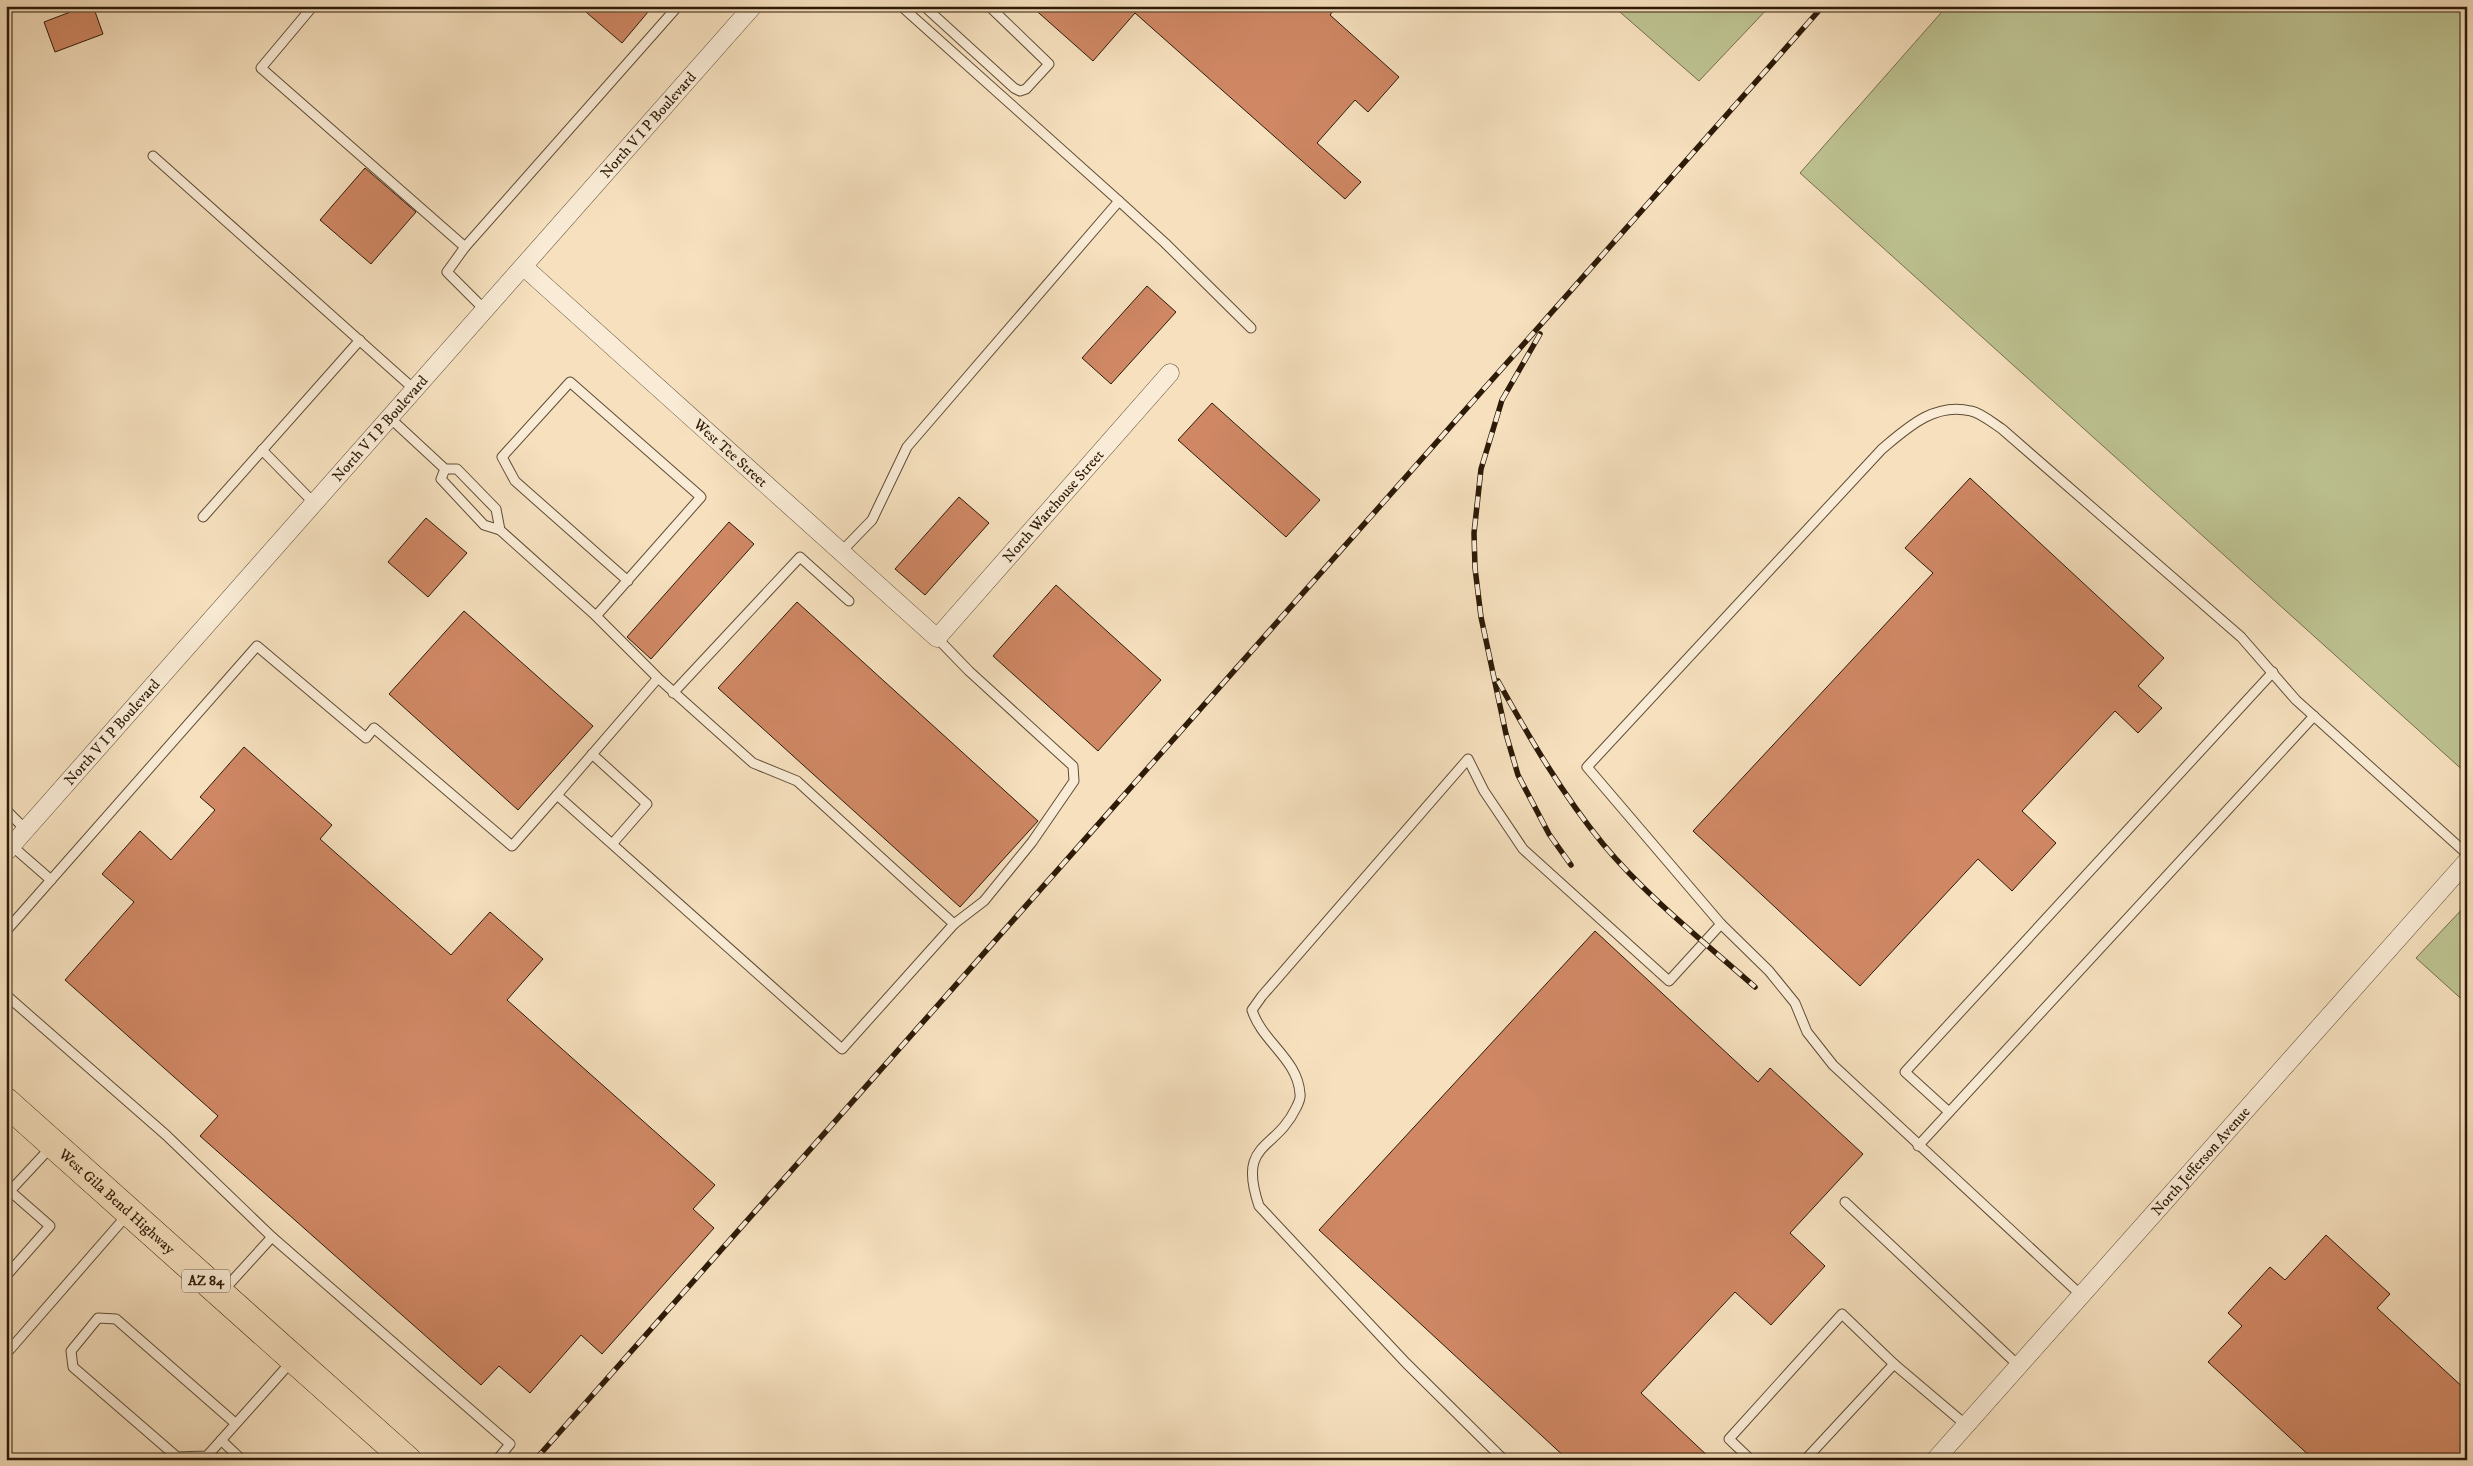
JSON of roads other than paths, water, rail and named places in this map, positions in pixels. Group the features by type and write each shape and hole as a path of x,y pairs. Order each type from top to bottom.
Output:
{"main road":[{"name":"West Gila Bend Highway","path":"6,1102 407,1460"}],"street":[{"name":"North V I P Boulevard","path":"9,849 486,311 749,8"},
{"name":"West Tee Street","path":"524,267 937,638"},
{"name":"North Warehouse Street","path":"937,638 1170,373"},
{"name":"North Jefferson Avenue","path":"1934,1460 2082,1296 2467,861"}],"lane":[{"path":"313,6 261,68 465,247"},
{"path":"486,311 447,272 465,247 678,6"},
{"path":"901,6 1165,243 1251,328"},
{"path":"924,6 1014,88 1020,91 1026,89 1049,64 989,6"},
{"path":"153,156 416,390"},
{"path":"841,552 872,520 907,447 1119,201"},
{"path":"203,517 360,340"},
{"path":"596,616 628,581 701,497 570,382 502,457 515,481 628,581"},
{"path":"2082,1296 1918,1146 1833,1065 1807,1032 1795,1003 1769,971 1721,924 1587,767 1882,449 1913,423 1944,409 1972,411 2002,429 2241,637 2314,716 2467,854"},
{"path":"390,418 445,468 457,469 496,509 500,530"},
{"path":"262,450 315,504"},
{"path":"445,468 441,479 484,525 500,530 596,616 673,692 753,763 796,781 954,924"},
{"path":"673,692 800,557 849,601"},
{"path":"557,795 613,842 711,934 842,1049 954,924 984,902 1032,842 1074,780 1073,766 969,672 937,638"},
{"path":"6,931 257,646 366,738 374,728 512,846 658,678"},
{"path":"1949,1112 1905,1072 2273,672"},
{"path":"1918,1146 2314,716"},
{"path":"592,754 647,804 613,842"},
{"path":"1504,1460 1406,1363 1259,1206 1252,1184 1252,1168 1259,1150 1292,1117 1301,1097 1298,1076 1256,1024 1252,1010 1262,996 1468,760 1484,791 1523,849 1669,981 1721,924"},
{"path":"6,810 26,830"},
{"path":"9,849 51,880"},
{"path":"6,995 166,1135 272,1237 510,1444 497,1460"},
{"path":"6,1276 50,1226 10,1192 54,1144"},
{"path":"1845,1202 2019,1366"},
{"path":"6,1354 130,1212"},
{"path":"220,1294 272,1237"},
{"path":"1751,1460 1729,1440 1842,1314 1894,1364 1966,1425"},
{"path":"235,1423 116,1319 98,1318 71,1351 73,1367 177,1457 207,1456 293,1360"},
{"path":"1805,1460 1894,1364"},
{"path":"220,1440 242,1460"}],"railway":[{"path":"535,1460 1823,6"},
{"path":"1540,334 1502,400 1481,469 1474,533 1475,568 1481,617 1506,734 1518,775 1549,834 1571,865"},
{"path":"1498,681 1560,785 1603,844 1657,900 1755,987"}]}
